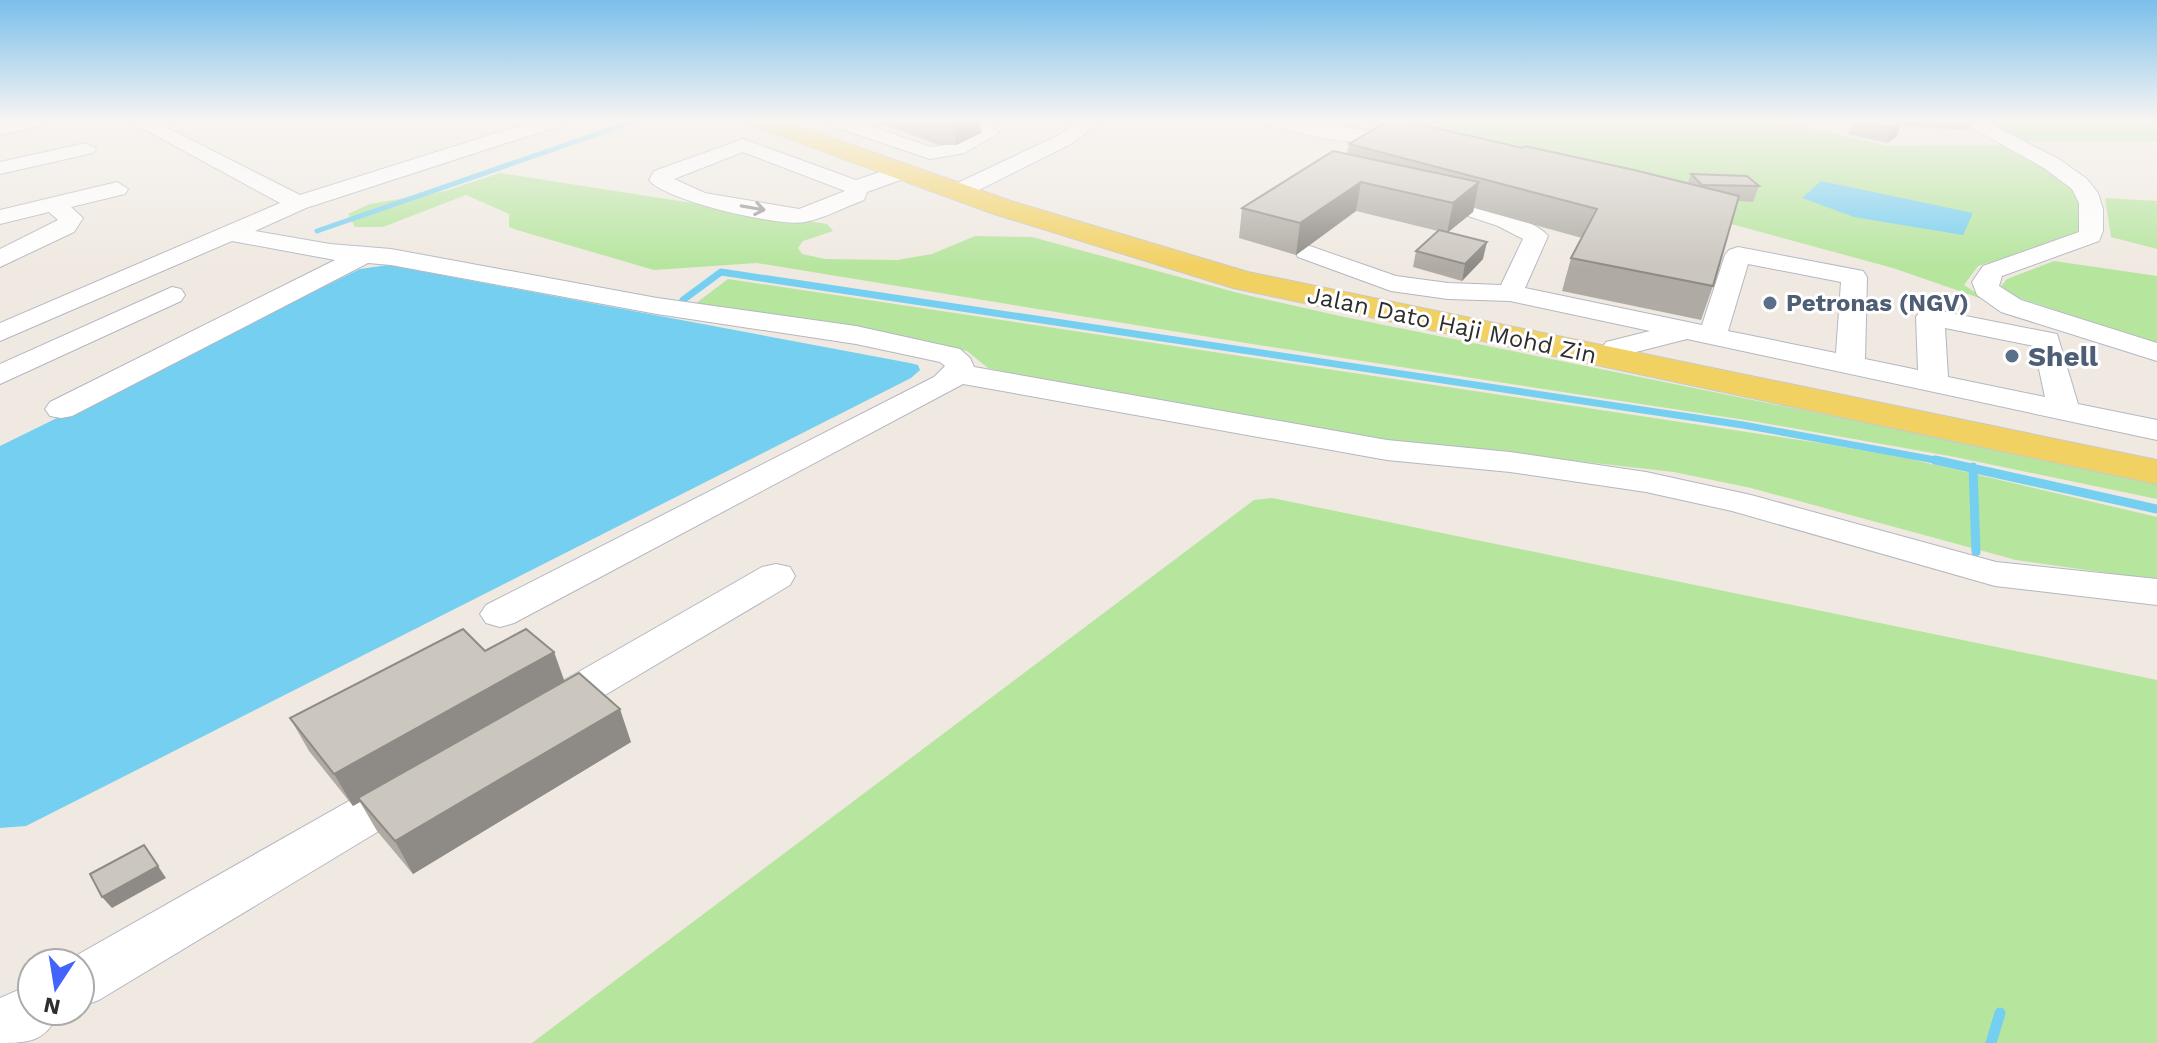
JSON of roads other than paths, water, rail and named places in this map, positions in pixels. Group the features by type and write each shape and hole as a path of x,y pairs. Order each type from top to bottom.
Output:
{"main road":[{"name":"Jalan Dato Haji Mohd Zin","path":"894,170 1159,258 1352,305 2157,472"}],"street":[{"path":"233,170 298,203"},
{"path":"0,333 298,203 398,170"},
{"path":"441,170 471,171 469,170"},
{"path":"677,170 662,176 660,180 700,199 801,216 856,195 856,188"},
{"path":"831,170 856,188"},
{"path":"957,192 1003,170"},
{"path":"2058,170 2087,192 2093,226 2090,236 1992,271 1985,282 1986,289 2011,306 2157,352"},
{"path":"856,188 901,172"},
{"path":"1402,188 1506,221 1536,236 1510,293"},
{"path":"0,217 117,189"},
{"path":"0,259 66,227 71,218 53,204"},
{"path":"231,233 361,257 391,257 657,306 856,335 950,355 960,364 957,375"},
{"path":"1307,252 1391,283 1448,291 1510,293 2064,410 2154,435"},
{"path":"1702,332 1738,255 1854,277 1850,364"},
{"path":"61,409 260,311 361,257"},
{"path":"1352,305 1391,283"},
{"path":"0,375 172,295"},
{"path":"1933,382 1930,317 2047,340 2064,410"},
{"path":"1611,358 1614,350 1622,346 1702,332"},
{"path":"500,614 957,375 981,376 1387,450 1510,462 1646,482 1739,502 1995,574 2157,592"},
{"path":"519,726 776,576"},
{"path":"96,973 451,766"}],"water":[{"path":"1821,181 1973,213 1963,235 1854,217 1802,198"},
{"path":"388,265 910,363 918,365 920,370 911,378 26,826 0,828 0,446 360,269"}],"waterway":[{"path":"317,231 494,170"},
{"path":"683,300 721,272 1743,425 1946,462"},
{"path":"1935,460 1973,468"},
{"path":"1973,468 2157,509"},
{"path":"1973,468 1976,552"},
{"path":"1991,1043 2000,1013"}],"place":[{"name":"Petronas (NGV)","path":"1770,303"},
{"name":"Shell","path":"2012,356"}]}
